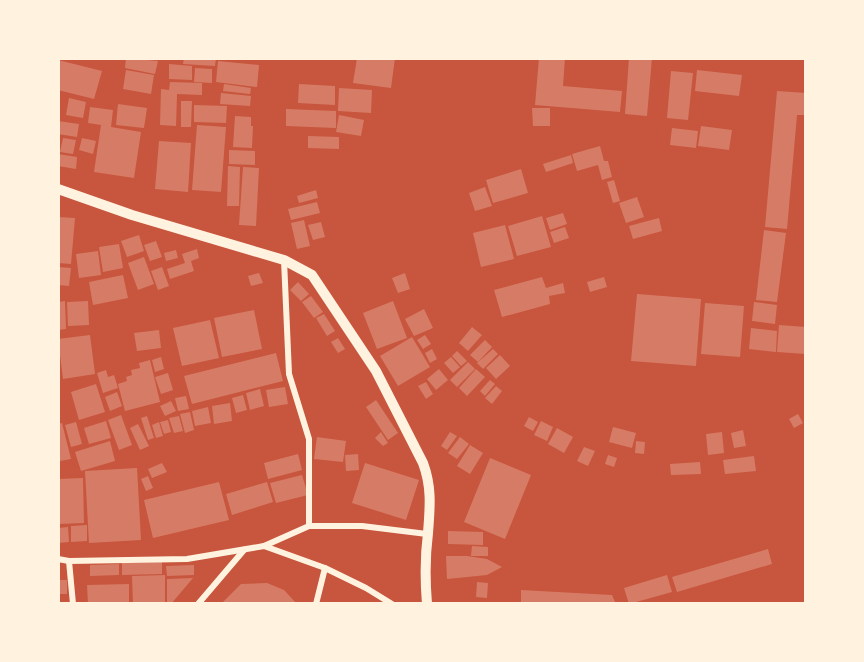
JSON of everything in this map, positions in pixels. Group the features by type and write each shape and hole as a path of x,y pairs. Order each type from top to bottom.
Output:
{"main road":[{"path":"58,189 132,215 284,260 312,275 376,371 429,477 431,502 426,570 427,603"}],"street":[{"path":"284,260 289,374 309,439 309,526"},
{"path":"58,559 69,561 187,559 264,546 309,526 362,526 428,534"},
{"path":"264,546 325,568 392,603"},
{"path":"198,603 244,549"},
{"path":"69,561 73,603"},
{"path":"316,603 325,568"}],"building":[{"path":"126,58 158,61 155,74 125,68"},
{"path":"184,58 216,58 215,66 183,64"},
{"path":"357,58 395,58 391,88 353,83"},
{"path":"539,58 565,58 563,86 622,91 620,112 535,105"},
{"path":"629,58 652,58 647,116 625,114"},
{"path":"58,60 102,71 94,99 58,90"},
{"path":"218,61 259,65 257,87 216,82"},
{"path":"169,64 192,66 192,80 169,79"},
{"path":"195,68 212,69 212,83 194,82"},
{"path":"126,70 154,75 151,94 123,89"},
{"path":"697,70 742,75 739,96 695,91"},
{"path":"671,71 693,73 688,120 667,118"},
{"path":"170,82 202,83 202,95 177,94 176,126 160,125 161,89 169,90"},
{"path":"224,84 251,88 250,94 223,91"},
{"path":"299,84 335,86 335,105 298,103"},
{"path":"339,88 372,90 371,113 338,111"},
{"path":"777,91 806,93 806,115 797,115 787,229 765,227"},
{"path":"221,93 251,96 250,106 220,104"},
{"path":"69,98 86,102 83,118 66,115"},
{"path":"181,101 192,101 191,127 181,127"},
{"path":"118,104 147,108 144,128 116,125"},
{"path":"194,105 227,106 226,123 194,122"},
{"path":"90,107 113,110 111,127 141,132 134,178 94,172 101,125 88,123"},
{"path":"532,108 550,108 550,126 533,126"},
{"path":"286,109 336,111 336,128 286,126"},
{"path":"339,115 364,120 361,136 336,132"},
{"path":"235,116 251,117 252,148 233,147"},
{"path":"58,121 79,124 77,137 58,134"},
{"path":"197,125 226,127 221,192 192,190"},
{"path":"701,126 732,130 729,150 698,146"},
{"path":"672,128 698,131 696,148 670,145"},
{"path":"308,136 339,137 339,149 308,148"},
{"path":"63,138 76,140 73,154 60,152"},
{"path":"82,138 96,141 93,154 79,150"},
{"path":"159,141 191,143 188,192 155,189"},
{"path":"600,146 604,161 608,161 612,177 602,180 598,165 577,171 572,154"},
{"path":"229,150 255,151 255,165 229,164"},
{"path":"58,154 77,157 76,169 58,166"},
{"path":"571,155 573,163 546,172 543,164"},
{"path":"228,166 240,167 239,206 227,206"},
{"path":"243,167 259,168 256,226 239,225"},
{"path":"521,169 528,193 493,203 486,180"},
{"path":"614,180 620,201 613,203 607,182"},
{"path":"485,187 492,206 475,211 469,193"},
{"path":"316,190 318,198 299,203 297,196"},
{"path":"637,197 644,217 626,223 619,203"},
{"path":"317,202 320,213 291,220 288,209"},
{"path":"563,213 567,224 550,230 546,218"},
{"path":"542,216 551,247 517,256 508,226"},
{"path":"58,217 75,218 71,264 58,263"},
{"path":"659,218 662,231 633,239 629,226"},
{"path":"304,220 310,246 297,249 291,223"},
{"path":"321,222 325,237 313,240 308,225"},
{"path":"505,225 514,259 481,267 473,233"},
{"path":"565,227 569,238 554,243 550,232"},
{"path":"764,230 786,233 777,302 756,300"},
{"path":"139,235 144,251 127,257 121,241"},
{"path":"156,241 162,257 150,261 144,245"},
{"path":"119,244 123,268 103,272 99,247"},
{"path":"197,249 199,258 191,261 194,271 170,279 167,269 185,263 182,254"},
{"path":"176,250 178,258 166,261 164,253"},
{"path":"98,251 101,275 79,278 76,254"},
{"path":"144,257 154,284 138,290 128,263"},
{"path":"58,267 71,268 69,286 58,285"},
{"path":"162,267 169,286 158,290 151,271"},
{"path":"259,273 263,283 251,286 248,276"},
{"path":"405,273 410,289 398,293 392,278"},
{"path":"123,275 128,298 93,305 89,282"},
{"path":"542,277 546,288 563,283 565,293 549,296 550,304 502,317 494,290"},
{"path":"604,277 607,287 590,292 587,282"},
{"path":"298,282 309,294 301,301 290,290"},
{"path":"637,294 701,299 696,366 631,361"},
{"path":"311,296 323,312 314,318 302,302"},
{"path":"65,301 66,329 58,330 58,302"},
{"path":"88,301 89,325 68,326 67,302"},
{"path":"393,301 407,338 377,349 363,313"},
{"path":"754,302 777,305 775,324 752,321"},
{"path":"705,303 744,306 740,357 701,354"},
{"path":"424,309 433,328 414,336 405,319"},
{"path":"254,310 262,349 222,357 214,318"},
{"path":"324,314 335,331 327,336 316,318"},
{"path":"210,320 219,358 182,366 173,328"},
{"path":"779,325 806,327 806,354 777,352"},
{"path":"472,327 482,335 468,351 459,343"},
{"path":"751,328 777,331 776,352 749,349"},
{"path":"159,330 161,348 137,351 134,333"},
{"path":"90,335 95,374 63,379 58,339"},
{"path":"425,335 431,344 423,349 417,340"},
{"path":"412,337 430,367 398,386 380,356"},
{"path":"338,338 345,349 338,353 331,342"},
{"path":"485,340 492,347 478,362 470,355"},
{"path":"432,349 437,359 430,363 425,353"},
{"path":"493,349 498,354 483,369 477,363"},
{"path":"457,351 467,361 461,366 452,356"},
{"path":"276,353 283,381 192,404 184,376"},
{"path":"500,355 510,366 496,379 486,368"},
{"path":"161,357 164,369 155,372 152,360"},
{"path":"451,357 460,367 453,373 444,363"},
{"path":"150,360 160,402 125,411 118,384 127,381 126,377 132,375 131,370 140,368 139,363"},
{"path":"468,362 475,369 457,387 450,380"},
{"path":"439,369 448,380 436,390 427,379"},
{"path":"476,369 485,377 467,396 459,388"},
{"path":"106,370 108,377 114,375 118,388 103,393 97,373"},
{"path":"168,373 173,390 161,394 155,377"},
{"path":"490,380 495,384 485,396 480,391"},
{"path":"426,382 433,394 426,399 418,386"},
{"path":"96,384 105,412 79,420 71,392"},
{"path":"496,386 502,391 492,404 485,398"},
{"path":"285,387 288,404 269,407 266,390"},
{"path":"260,389 264,406 250,410 246,393"},
{"path":"117,392 122,406 110,411 105,397"},
{"path":"243,395 247,410 236,413 232,398"},
{"path":"186,396 189,409 178,411 175,398"},
{"path":"376,400 398,433 388,440 366,407"},
{"path":"171,401 176,411 165,416 160,406"},
{"path":"230,403 232,421 214,424 212,406"},
{"path":"208,407 211,423 195,426 192,411"},
{"path":"190,412 194,430 185,433 180,414"},
{"path":"798,414 803,423 794,428 789,419"},
{"path":"121,415 132,445 119,450 108,420"},
{"path":"147,416 154,438 148,440 141,418"},
{"path":"179,416 183,431 174,433 169,418"},
{"path":"529,417 538,422 533,431 524,426"},
{"path":"168,420 171,432 164,434 160,422"},
{"path":"106,421 111,438 89,444 84,428"},
{"path":"541,421 553,427 547,441 534,435"},
{"path":"76,422 82,444 71,447 65,425"},
{"path":"159,422 163,436 156,438 152,425"},
{"path":"62,423 71,459 60,461 58,424"},
{"path":"138,424 149,446 140,450 130,428"},
{"path":"613,427 636,433 632,448 609,442"},
{"path":"557,428 573,437 564,453 548,444"},
{"path":"743,430 746,446 734,448 731,433"},
{"path":"381,432 388,443 383,446 375,438"},
{"path":"450,432 457,436 447,450 441,446"},
{"path":"722,432 724,453 708,455 706,434"},
{"path":"317,437 346,441 343,462 314,459"},
{"path":"460,437 469,444 457,459 448,453"},
{"path":"110,441 115,461 81,471 75,452"},
{"path":"636,441 645,442 644,454 635,453"},
{"path":"470,445 483,453 470,474 457,466"},
{"path":"584,447 595,451 588,466 577,461"},
{"path":"298,454 302,470 268,479 264,463"},
{"path":"358,454 359,470 346,471 345,455"},
{"path":"608,455 617,458 614,467 605,464"},
{"path":"754,456 756,471 725,474 723,460"},
{"path":"490,458 531,475 505,539 464,522"},
{"path":"700,462 701,474 671,475 670,464"},
{"path":"162,463 167,472 152,478 148,469"},
{"path":"365,463 419,480 406,520 352,503"},
{"path":"137,468 141,540 89,543 85,471"},
{"path":"302,475 308,495 276,503 270,483"},
{"path":"148,476 153,488 146,491 141,479"},
{"path":"83,478 84,523 58,524 58,479"},
{"path":"219,482 229,520 153,538 144,500"},
{"path":"267,482 273,502 232,515 226,494"},
{"path":"87,525 87,541 71,542 71,526"},
{"path":"68,527 69,542 58,543 58,528"},
{"path":"448,531 483,532 483,545 448,544"},
{"path":"472,546 488,547 488,556 471,556"},
{"path":"768,549 772,564 677,592 672,577"},
{"path":"446,556 487,559 502,567 487,575 447,579"},
{"path":"162,562 162,574 122,575 122,563"},
{"path":"119,564 119,575 90,576 90,565"},
{"path":"194,565 194,575 167,576 166,566"},
{"path":"165,575 165,604 133,604 132,576"},
{"path":"667,575 672,592 629,604 624,588"},
{"path":"193,578 171,604 167,604 167,579"},
{"path":"58,580 67,580 67,594 58,594"},
{"path":"477,582 488,583 487,598 476,597"},
{"path":"267,583 284,590 297,604 221,604 241,584"},
{"path":"129,584 129,604 88,604 87,585"},
{"path":"521,590 612,595 616,604 521,604"}]}
